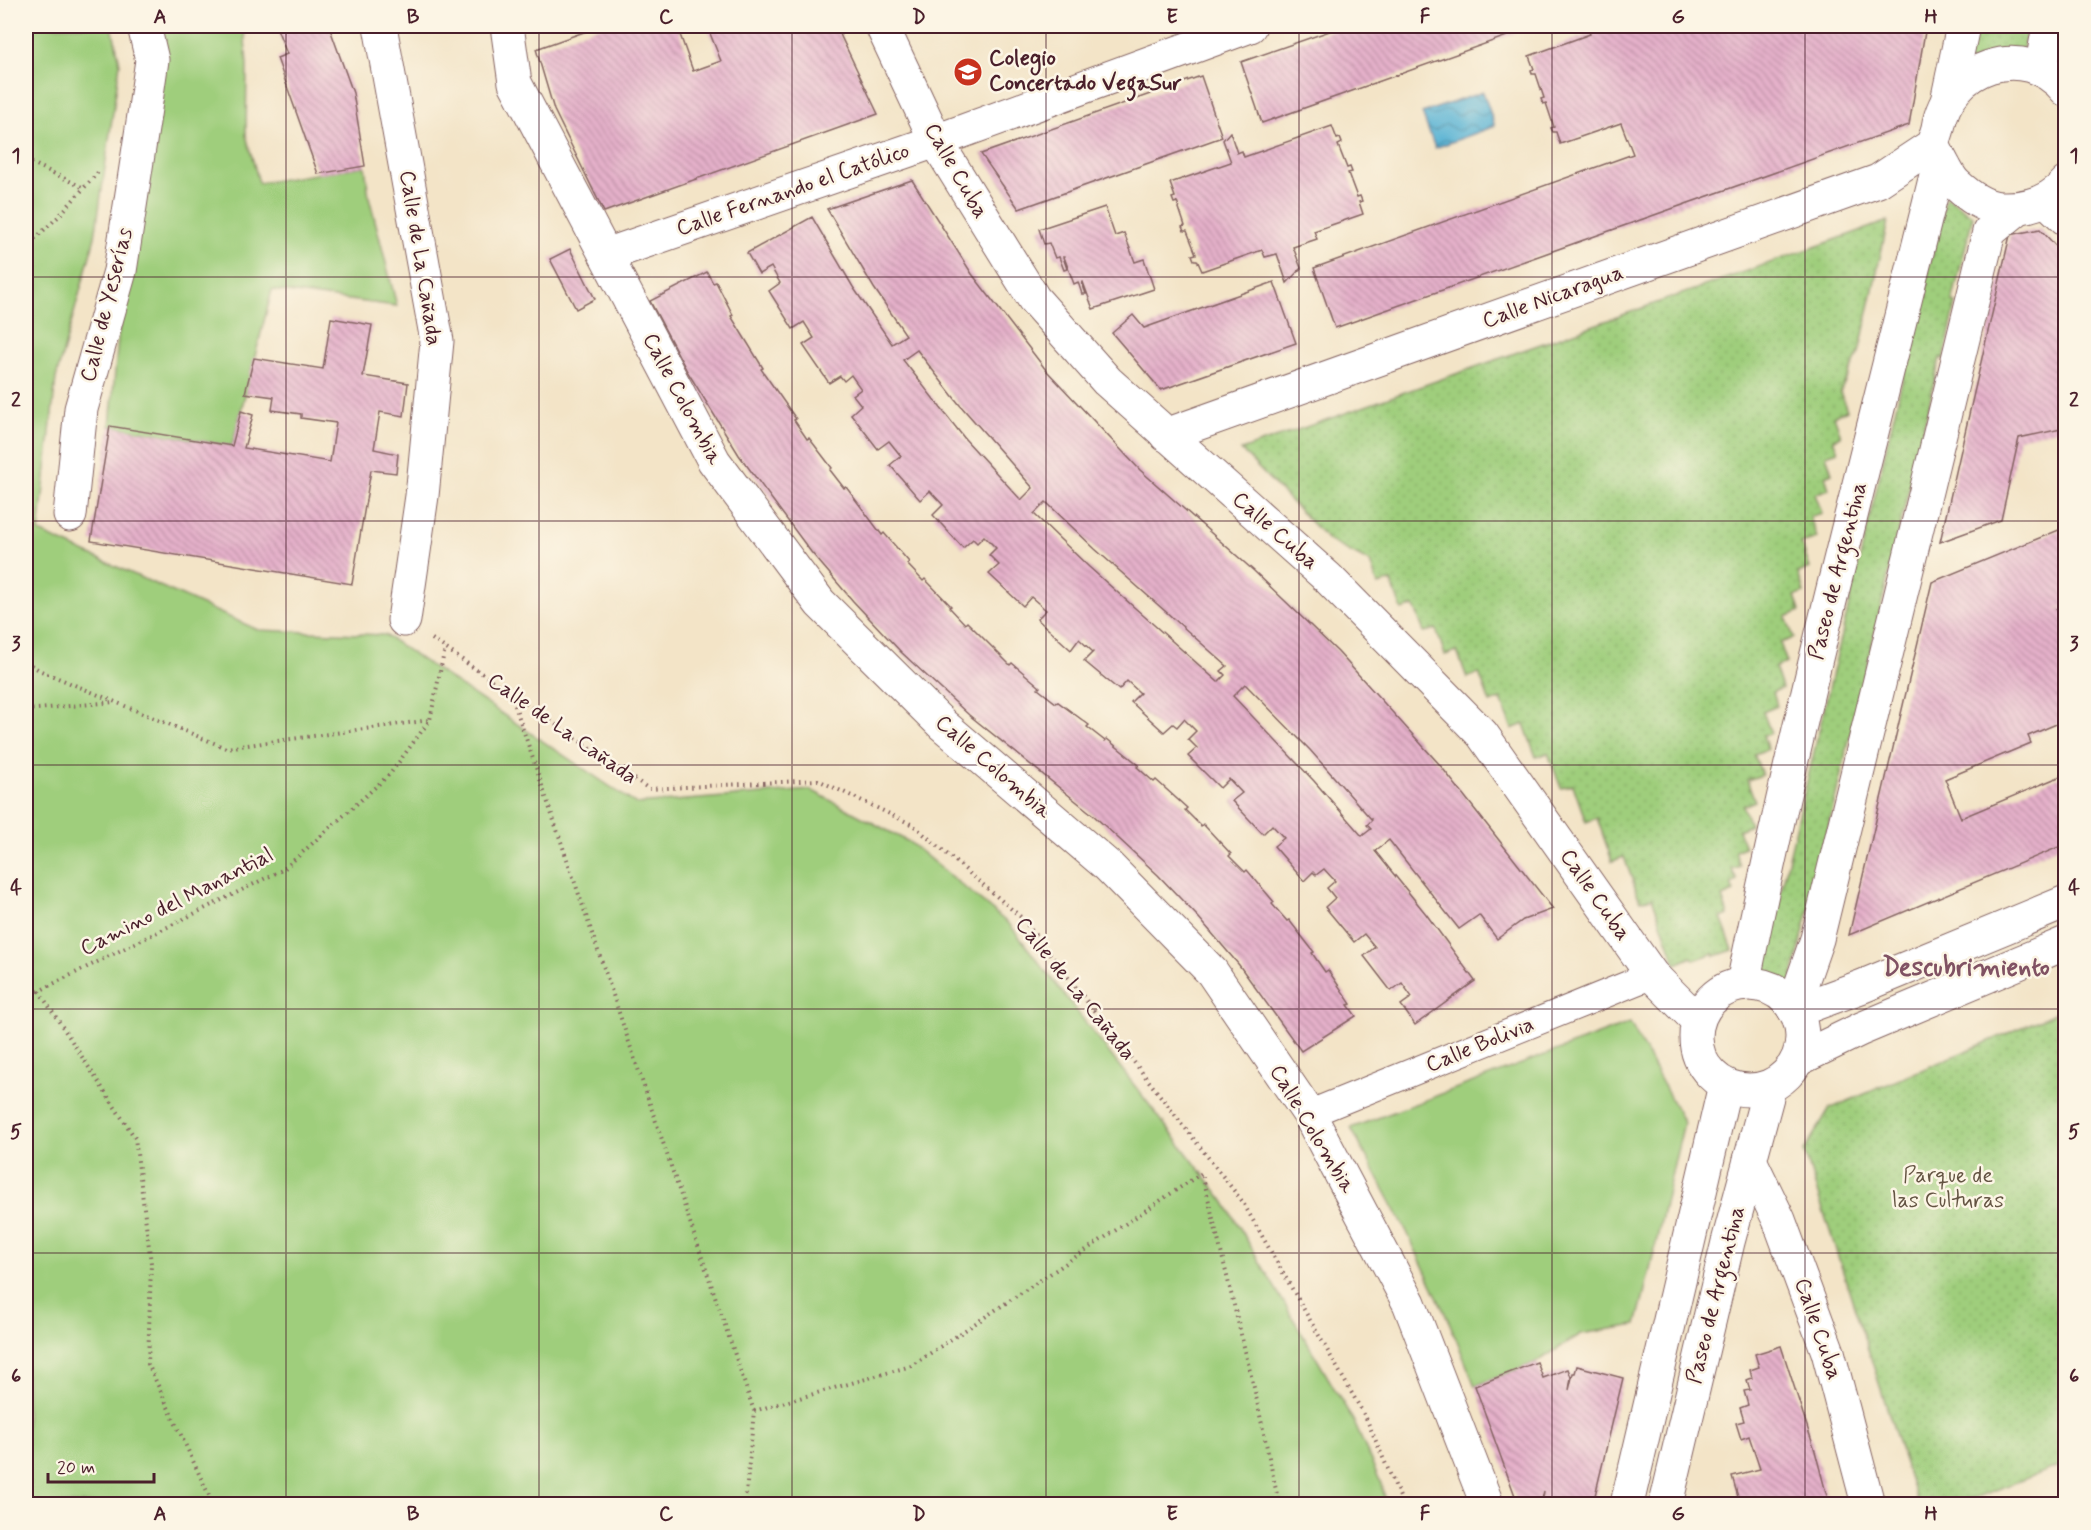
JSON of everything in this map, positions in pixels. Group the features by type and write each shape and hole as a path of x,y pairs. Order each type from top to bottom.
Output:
{"street":[{"name":"Calle de Yeserías","path":"70,515 81,409 120,271 146,101 152,60 144,26"},
{"name":"Calle de La Cañada","path":"380,26 437,340 422,496 404,620"},
{"name":"Calle Colombia","path":"507,26 515,83 714,461 820,603 943,725 1108,866 1212,972 1310,1114 1409,1303 1486,1504"},
{"name":"Calle Cuba","path":"882,26 936,141 1034,299 1107,381 1328,578 1482,734 1652,975 1698,1021"},
{"name":"Calle Fernando el Católico","path":"606,255 936,141 1250,26"},
{"name":"Paseo de Argentina","path":"1743,984 1843,544 1889,369 1937,152 1940,115 1948,97 1963,26"},
{"path":"2049,26 2053,80"},
{"path":"1948,97 1962,81 1980,70 2000,64 2021,64 2053,80"},
{"path":"1937,152 1952,181 1970,198 1993,207 2049,202"},
{"name":"Calle Nicaragua","path":"1166,435 1878,181 1937,152"},
{"path":"1794,1009 1817,939 1989,232 2049,202"},
{"path":"1794,1009 1863,987 2066,902"},
{"path":"1797,1060 1861,1029 2066,943"},
{"name":"Calle Bolivia","path":"1310,1114 1652,975"},
{"path":"1743,984 1759,985 1773,990 1786,999 1794,1009 1801,1027 1802,1044 1797,1060 1781,1080 1770,1086 1755,1090 1740,1090 1725,1085 1713,1077 1700,1058 1695,1036 1698,1021 1704,1007 1728,988 1743,984"},
{"name":"Paseo de Argentina","path":"1627,1504 1725,1085"},
{"name":"Paseo de Argentina","path":"1666,1504 1728,1242 1770,1086"},
{"name":"Calle Cuba","path":"1750,1160 1779,1220 1828,1352 1868,1504"}],"path":[{"path":"26,160 84,188"},
{"path":"26,247 58,217 106,163"},
{"name":"Calle de La Cañada","path":"404,620 649,789 818,780 913,825 1022,918 1242,1201 1366,1418 1403,1504"},
{"name":"Camino del Manantial","path":"26,994 39,991 284,869 390,774 430,720 446,648"},
{"path":"26,662 41,671 226,748 430,720"},
{"path":"511,694 754,1411 745,1504"},
{"path":"26,710 116,702"},
{"path":"39,991 135,1138 151,1263 147,1364 213,1504"},
{"path":"754,1411 911,1366 1202,1173 1279,1504"}],"green space":[{"path":"26,26 112,26 120,63 95,237 56,378 39,532 258,630 385,635 636,804 811,790 909,842 1010,925 1224,1201 1353,1420 1380,1481 1387,1504 26,1504"},
{"path":"159,26 244,26 247,65 246,135 259,183 365,166 369,197 397,306 272,290 232,446 110,426 118,338"},
{"path":"1974,26 2028,26 2022,52 1965,63"},
{"path":"1946,196 1973,216 1952,302 1956,303 1944,359 1940,358 1791,984 1762,971"},
{"path":"1888,221 1859,353 1840,392 1847,410 1834,416 1841,436 1833,439 1838,451 1826,455 1832,473 1825,476 1829,489 1815,494 1822,513 1810,517 1817,538 1801,543 1810,568 1798,573 1804,593 1795,596 1800,611 1786,617 1794,638 1780,643 1787,663 1775,667 1782,688 1773,692 1777,706 1763,712 1771,733 1763,736 1768,749 1754,754 1762,775 1747,780 1755,801 1743,806 1750,825 1738,830 1745,847 1735,851 1740,866 1732,869 1737,881 1731,884 1734,892 1722,897 1728,915 1721,918 1733,950 1715,956 1714,953 1694,960 1692,957 1676,964 1652,898 1640,901 1624,857 1612,861 1597,818 1586,822 1573,785 1561,788 1548,753 1536,757 1524,724 1512,729 1501,699 1490,703 1479,673 1467,678 1457,651 1445,655 1436,629 1424,632 1414,606 1402,610 1391,581 1378,585 1370,562 1329,541 1241,450"},
{"name":"Parque de las Culturas","path":"2065,1009 2065,1464 1958,1504 1918,1504 1804,1151 1829,1109"},
{"path":"1630,1023 1684,1123 1636,1325 1581,1334 1537,1362 1475,1386 1450,1324 1407,1232 1351,1128"}],"water":[{"path":"1483,92 1495,126 1435,148 1422,113"}],"building":[{"path":"276,26 329,26 353,93 365,166 318,174 277,58 287,54"},
{"path":"601,26 677,26 693,71 721,61 707,26 836,26 878,114 604,212 554,110 536,49"},
{"path":"1344,26 1535,26 1262,123 1241,62"},
{"path":"1587,26 1926,26 1909,125 1335,328 1314,268 1633,154 1621,123 1560,144 1556,132 1553,132 1551,128 1554,127 1546,103 1543,104 1541,99 1544,98 1536,74 1532,74 1531,70 1534,69 1529,56 1590,34"},
{"path":"1201,76 1222,137 1019,209 981,154"},
{"path":"1332,126 1337,139 1340,138 1342,143 1338,145 1347,168 1350,167 1352,172 1348,173 1357,197 1360,196 1362,201 1359,202 1363,214 1314,231 1317,239 1293,247 1301,268 1287,283 1277,254 1265,257 1262,250 1202,271 1192,255 1196,254 1187,231 1184,231 1182,227 1185,226 1177,202 1174,203 1172,198 1175,197 1170,183 1231,162 1223,140 1230,132 1237,153 1242,151 1244,157"},
{"path":"912,180 972,274 1046,370 1140,470 1254,571 1338,652 1440,765 1553,909 1523,920 1497,939 1479,915 1459,929 1389,840 1375,851 1426,914 1475,981 1415,1025 1401,1005 1412,997 1402,983 1391,991 1364,956 1375,947 1364,934 1354,942 1325,907 1335,898 1327,888 1335,881 1324,869 1316,875 1313,872 1304,881 1274,846 1284,838 1272,825 1263,834 1232,801 1242,793 1229,779 1220,788 1188,756 1197,748 1188,739 1196,731 1184,719 1177,727 1173,724 1164,732 1131,702 1140,693 1127,681 1119,690 1084,661 1093,652 1079,639 1071,650 1037,619 1046,610 1031,597 1023,606 989,574 999,565 989,555 996,548 984,536 977,543 973,539 963,548 933,515 943,505 930,491 920,500 890,465 901,456 889,441 878,449 851,414 861,405 853,395 861,389 851,375 844,381 840,376 829,383 803,345 814,338 804,322 793,329 769,291 780,283 771,267 759,274 747,253 812,217 853,287 892,344 906,335 874,288 827,209","holes":["917,350 959,404 1033,488 1021,500 965,439 903,360","1046,502 1095,549 1227,666 1221,671 1225,675 1218,682 1089,567 1034,514","1245,684 1310,750 1372,820 1367,825 1371,829 1362,836 1314,781 1233,696"]},
{"path":"1105,207 1115,236 1124,233 1135,262 1144,259 1154,289 1093,309 1083,282 1086,294 1082,294 1078,282 1074,284 1064,257 1067,269 1064,270 1059,257 1055,258 1049,243 1044,244 1039,229"},
{"path":"2040,229 2066,257 2066,428 2019,438 2001,520 1940,542 2010,235"},
{"path":"570,249 595,299 576,309 550,259"},
{"path":"707,272 713,283 716,282 733,315 731,316 763,368 761,369 807,439 809,438 832,468 830,470 844,488 846,487 882,535 884,533 909,562 907,564 923,581 925,579 965,624 967,622 1010,665 1012,663 1040,687 1038,689 1089,725 1087,727 1105,741 1107,739 1139,765 1137,767 1154,782 1156,780 1187,808 1185,810 1201,826 1203,824 1231,854 1229,856 1245,872 1247,870 1287,921 1289,920 1314,952 1312,953 1325,972 1328,970 1351,1004 1348,1005 1356,1016 1301,1051 1239,965 1158,875 1092,814 969,715 901,652 853,601 811,552 739,455 687,371 650,301"},
{"path":"1274,282 1296,343 1161,390 1112,333 1133,315 1144,328"},
{"path":"331,318 372,325 363,376 408,383 404,416 380,412 374,449 398,454 396,473 371,470 352,584 91,541 110,426 232,446 241,411 253,415 244,448 330,462 336,423 301,418 301,414 272,410 274,397 245,393 254,358 323,369"},
{"path":"2066,527 2066,605 2056,609 2066,606 2066,648 2060,650 2061,652 2066,650 2066,720 2028,736 2031,743 1945,779 1961,818 2066,774 2066,844 1849,935 1932,582"},
{"path":"1781,1346 1815,1451 1829,1504 1740,1504 1732,1476 1760,1469 1749,1436 1741,1439 1736,1423 1744,1421 1740,1408 1748,1405 1744,1391 1750,1390 1747,1380 1752,1378 1750,1370 1759,1367 1755,1354"},
{"path":"1537,1362 1543,1378 1568,1369 1571,1377 1569,1390 1577,1366 1623,1378 1593,1504 1542,1504 1544,1491 1541,1504 1518,1504 1475,1386"}],"place":[{"name":"Colegio Concertado VegaSur","path":"968,72"}],"district":[{"name":"Descubrimiento","path":"1966,968"}]}
